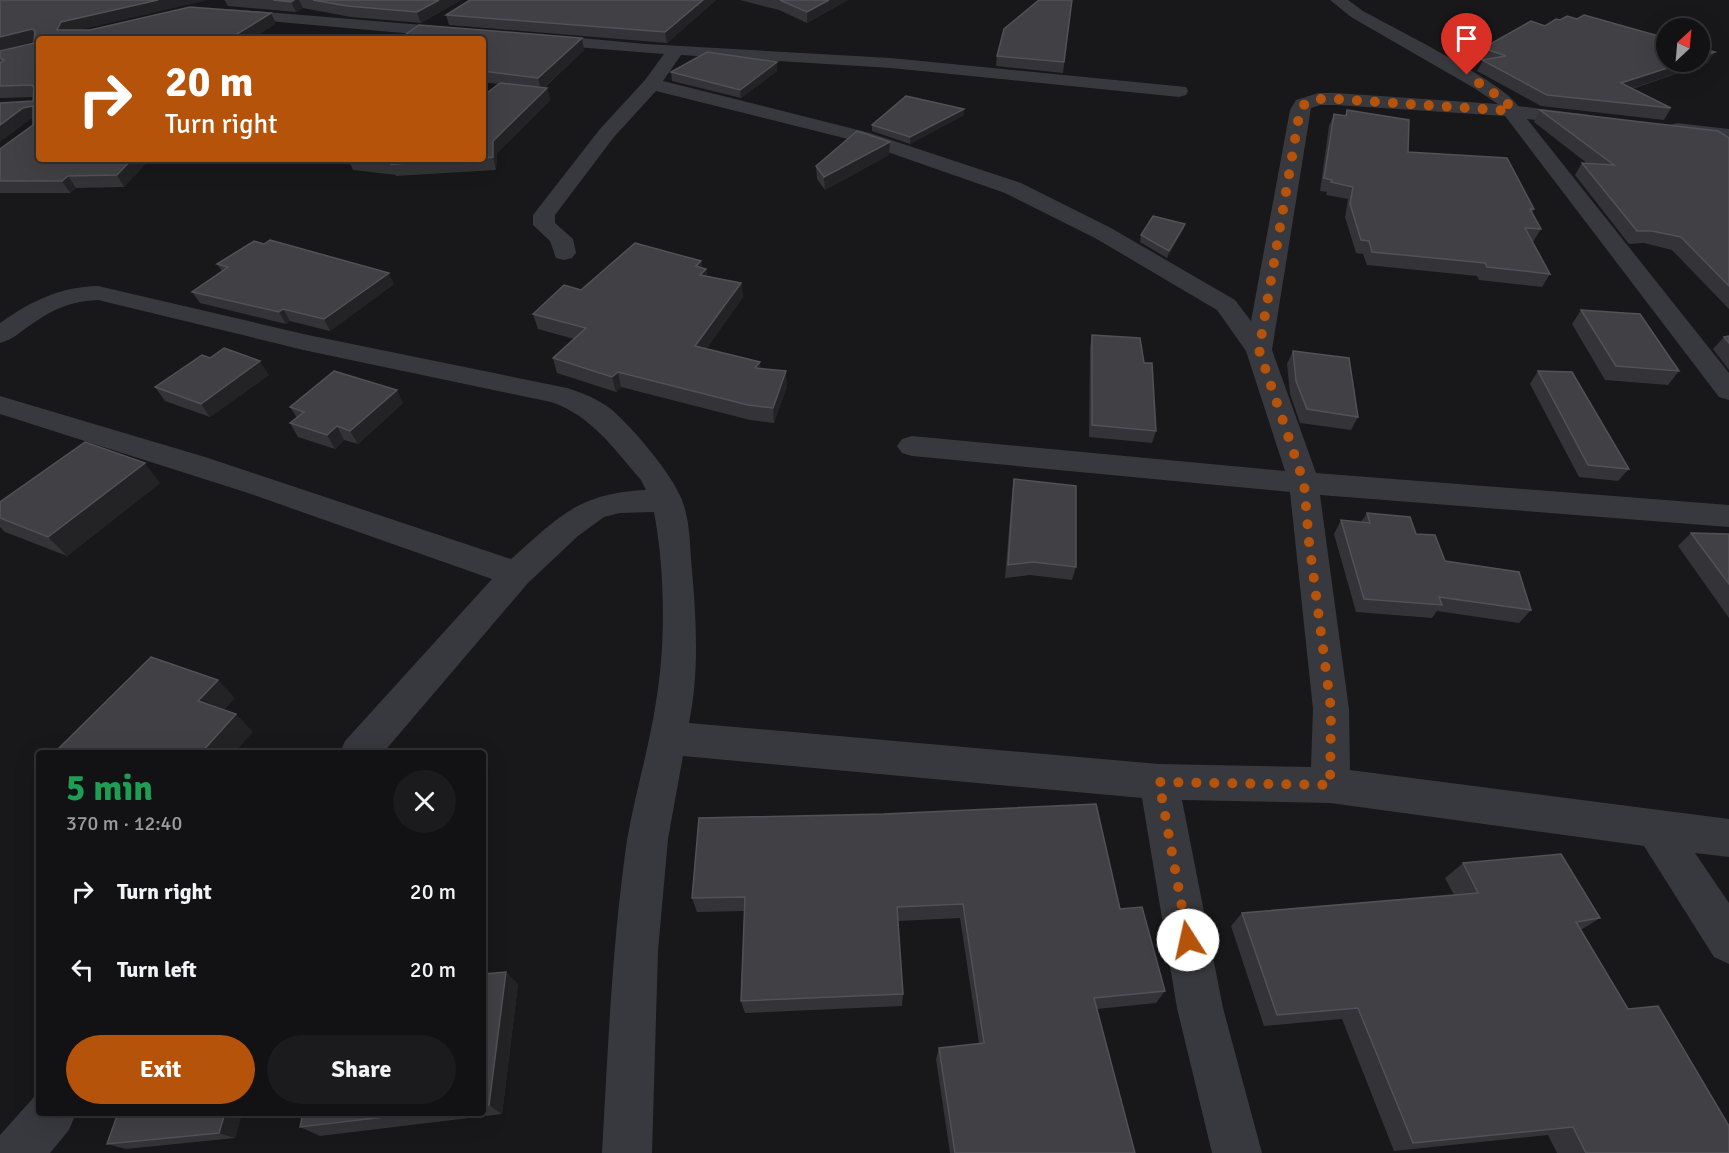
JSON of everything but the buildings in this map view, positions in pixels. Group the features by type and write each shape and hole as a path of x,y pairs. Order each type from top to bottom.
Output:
{"street":[{"path":"234,0 212,9 477,34"},
{"path":"1338,0 1358,14 1481,84 1507,102 1511,111 1729,392"},
{"path":"424,30 451,15"},
{"path":"522,38 646,49 891,63 1179,91"},
{"path":"564,253 561,239 544,225 544,215 607,133 652,84 676,49"},
{"path":"652,84 843,131 1013,188 1103,233 1226,305 1259,350 1304,483 1309,542 1331,709 1330,785"},
{"path":"1259,350 1298,121 1303,104 1318,99 1336,99 1511,111 1603,121"},
{"path":"1660,127 1729,135"},
{"path":"0,335 54,299 69,294 98,293 308,343 557,394 580,402 602,417 653,474 667,500 673,530 680,622 675,701 648,839 636,951 627,1153"},
{"path":"0,405 123,441 306,500 516,574"},
{"path":"912,446 1304,483 1729,516"},
{"path":"362,750 516,574 567,528 594,509 620,502 667,500"},
{"path":"667,738 1159,782 1330,785 1729,838"},
{"path":"1159,782 1200,1008 1238,1153"},
{"path":"1657,830 1729,942"},
{"path":"17,1153 49,1116"}],"route":[{"path":"1188,940 1159,782 1330,785 1331,709 1309,542 1304,483 1259,350 1300,110 1303,104 1309,101 1336,99 1511,111 1507,102 1467,75"}]}
